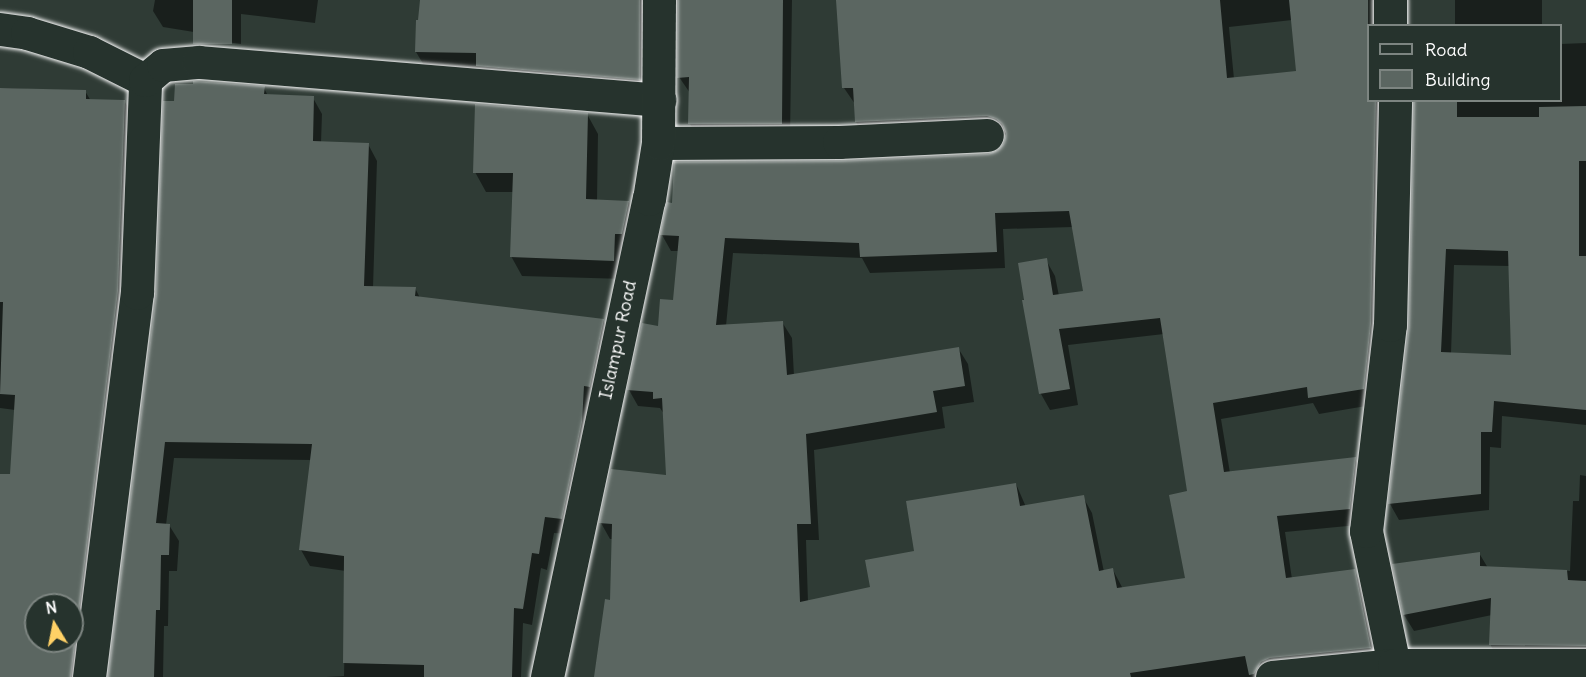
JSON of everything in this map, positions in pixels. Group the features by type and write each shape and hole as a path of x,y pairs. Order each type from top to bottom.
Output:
{"street":[{"name":"Islampur Road","path":"547,677 649,199 658,143 659,0"},
{"path":"1390,0 1390,24"},
{"path":"0,29 27,33 89,52 145,80"},
{"path":"89,677 137,293 145,80 163,65 199,62 659,100"},
{"path":"1394,665 1366,531 1390,325 1397,121 1395,102"},
{"path":"658,143 839,142 987,135"},
{"path":"1272,677 1394,665 1586,665"}],"building":[{"path":"193,0 232,0 232,44 193,44"},
{"path":"420,0 640,0 640,80 476,66 476,53 415,52 416,20 418,20"},
{"path":"678,0 783,0 782,124 688,124 689,77 677,78"},
{"path":"836,0 1220,0 1227,78 1296,71 1289,0 1368,0 1367,102 1376,102 1371,324 1364,389 1308,398 1307,387 1213,403 1224,472 1356,457 1350,509 1277,516 1286,578 1355,569 1371,648 1270,658 1261,662 1254,674 1249,675 1245,656 1130,673 1131,677 594,677 605,599 610,600 612,524 599,523 611,469 666,475 662,398 653,399 653,392 627,390 642,323 658,326 660,299 673,300 679,236 660,235 667,202 672,203 674,162 839,161 988,154 998,150 1004,143 1006,134 1002,124 987,116 855,122 853,88 842,88","holes":["1069,211 1083,291 1053,295 1047,258 1018,263 1024,300 1022,300 1039,394 1070,389 1059,329 1160,318 1187,491 1169,495 1185,578 1117,588 1113,568 1099,571 1084,495 1020,506 1016,483 906,501 914,551 865,560 870,587 800,602 797,524 811,524 806,434 937,412 933,391 965,386 959,347 787,375 783,321 716,325 725,238 859,243 860,257 997,252 995,213"]},
{"path":"193,81 265,86 264,94 314,96 313,141 369,143 364,286 416,287 415,296 604,319 590,387 584,386 582,422 562,519 545,517 539,554 532,553 523,609 514,608 512,677 424,677 424,665 343,663 344,556 299,550 312,444 165,442 156,523 170,524 169,555 161,555 160,610 156,610 154,677 108,677 156,295 163,101 174,101 175,84 193,84"},
{"path":"0,88 86,90 86,99 125,100 118,291 81,593 24,593 24,653 74,653 71,677 0,677 0,474 10,474 15,395 0,394 3,302 0,302"},
{"path":"1414,102 1457,102 1457,117 1539,117 1539,107 1586,106 1586,161 1579,161 1579,256 1586,256 1586,410 1494,401 1492,432 1481,432 1481,494 1388,504 1409,326","holes":["1446,249 1508,251 1511,355 1441,352"]},
{"path":"475,104 588,113 586,199 629,201 622,234 615,234 614,261 510,257 513,173 473,173"},
{"path":"1480,552 1480,566 1567,570 1568,580 1586,581 1586,646 1489,645 1491,598 1403,615 1392,564"}]}
